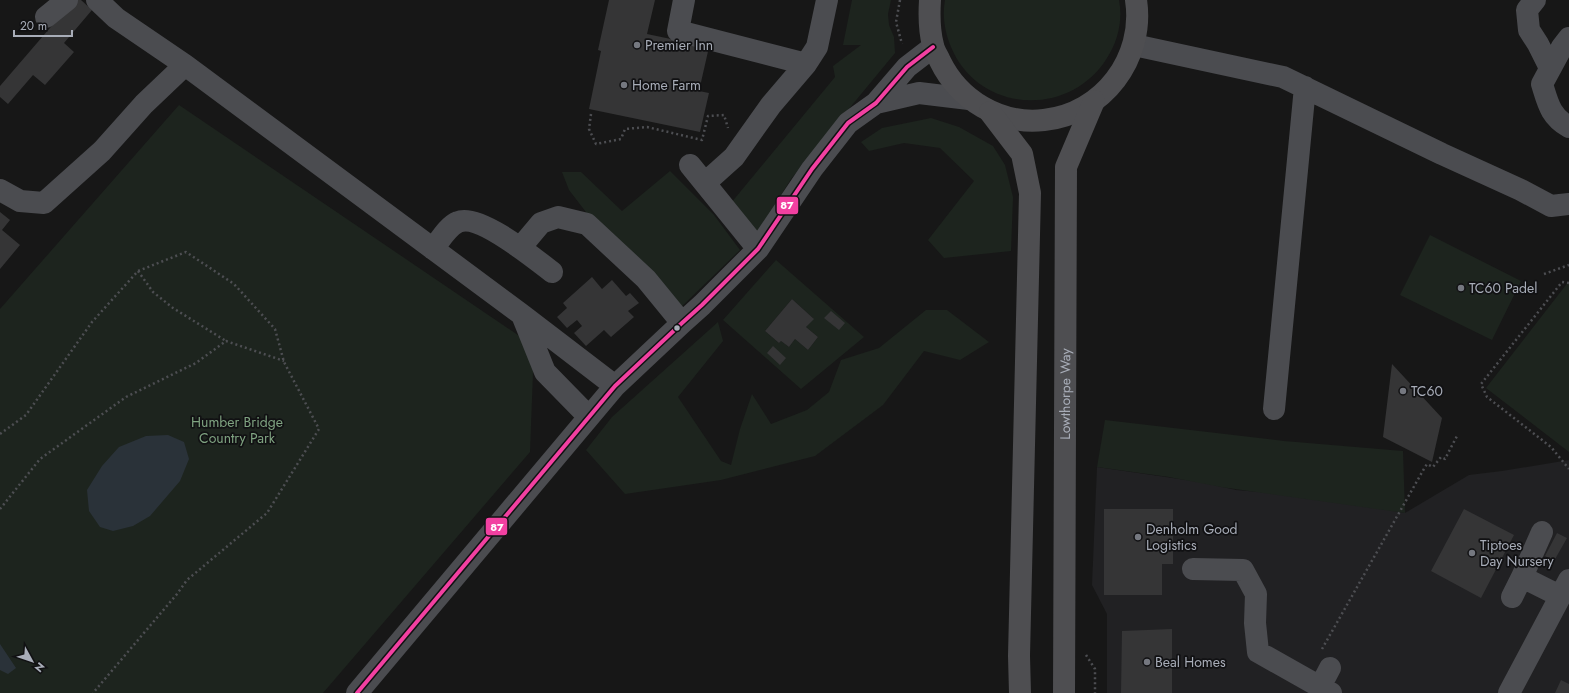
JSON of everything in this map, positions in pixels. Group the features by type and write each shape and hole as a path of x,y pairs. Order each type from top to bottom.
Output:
{"highway":[{"path":"930,0 928,21 933,47 947,76 969,99 990,112 1016,119 1044,120 1070,114 1094,101 1112,85 1125,66 1134,44 1138,14 1136,0"},
{"name":"Lowthorpe Way","path":"1064,693 1066,167 1094,101"},
{"path":"990,112 1022,154 1030,193 1019,656 1020,693"}],"street":[{"path":"46,17 67,0"},
{"path":"97,0 116,18 185,65 616,386"},
{"path":"684,0 678,31 806,64"},
{"path":"705,183 734,157 771,105 806,64 817,47 827,0"},
{"path":"1535,0 1527,10 1529,30 1550,68"},
{"path":"1569,38 1542,84 1550,110 1564,124 1569,126"},
{"path":"1134,44 1283,77 1442,154 1521,190 1551,206 1569,204"},
{"path":"357,693 616,386 702,305 758,249 812,169 848,123 876,103 907,67 933,47"},
{"path":"0,190 20,201 44,204 102,151 144,104 185,65"},
{"path":"1274,409 1304,87"},
{"path":"876,103 919,93 969,99"},
{"path":"690,165 758,249"},
{"path":"520,248 541,223 558,217 587,224 646,279 682,323"},
{"path":"433,249 452,225 460,221 471,221 484,225 520,248 552,272"},
{"path":"521,314 545,372 589,417"},
{"path":"1512,597 1542,532"},
{"path":"1193,569 1243,570 1256,594 1255,624 1258,652 1325,690 1325,660"},
{"path":"1509,693 1564,588 1522,578"}],"path":[{"path":"590,114 589,128 596,144 621,139 625,129 647,126 702,140 708,116 724,115 728,130"},
{"path":"0,434 26,414 92,322 138,271 186,252 234,284 274,329 284,362 319,429 267,513 187,580 177,594 93,693"},
{"path":"1544,274 1569,265"},
{"path":"138,271 154,292 173,308 226,341 284,362"},
{"path":"1569,283 1562,282 1481,384 1487,397 1551,447 1569,469"},
{"path":"0,509 40,459 126,398 196,363 226,341"},
{"path":"1325,660 1424,467 1427,464 1433,467 1441,457 1445,459 1457,436"}],"shaded area":[{"path":"168,435 184,442 189,459 180,481 150,516 133,526 113,531 100,527 89,511 87,490 102,466 119,447 146,436"},
{"path":"1569,460 1569,693 1107,693 1107,614 1092,585 1097,467 1200,482 1236,490 1320,497 1405,513 1469,475"},
{"path":"0,644 16,668 8,674 0,670"}],"green space":[{"path":"852,0 891,0 888,14 889,25 894,37 895,53 791,179 760,229 755,234 731,203 835,77 833,66 861,45 843,45"},
{"path":"945,0 1119,0 1119,30 1114,45 1107,58 1091,78 1071,91 1049,99 1026,100 1003,96 982,85 964,69 951,47 947,36 944,18"},
{"name":"Humber Bridge Country Park","path":"179,105 534,346 530,452 323,693 0,693 0,309"},
{"path":"931,118 959,127 993,146 1005,165 1013,197 1011,251 944,258 928,240 974,181 940,148 904,143 869,151 861,142 882,128"},
{"path":"670,171 714,215 740,250 677,311 599,229 569,190 562,172 581,172 622,211"},
{"name":"TC60 Padel","path":"1430,235 1521,281 1492,340 1400,295"},
{"path":"776,260 864,337 801,389 723,320","holes":["792,299 813,318 806,327 818,337 808,350 795,339 789,347 781,341 779,343 765,331"]},
{"path":"1569,281 1569,452 1486,388"},
{"path":"926,310 947,310 989,342 960,360 924,351 883,405 815,456 721,480 625,494 586,450 612,417 718,322 723,341 678,397 721,461 731,465 740,429 752,394 771,424 807,410 829,392 841,360 879,348"},
{"path":"1105,420 1284,441 1403,451 1405,513 1221,487 1169,477 1097,467"}],"building":[{"path":"74,0 81,0 92,10 64,43 74,52 45,85 33,75 8,104 0,97 0,86"},
{"name":"Home Farm","path":"609,0 655,0 647,34 709,47 699,91 709,93 700,132 589,109 601,51 598,50"},
{"path":"0,212 10,220 2,230 20,245 0,269"},
{"path":"592,277 602,289 612,280 626,296 630,293 639,303 628,311 634,317 611,337 604,330 586,346 574,333 582,326 577,320 567,328 557,317 567,308 563,303"},
{"path":"792,299 814,319 806,327 818,337 808,350 795,339 789,347 781,341 779,343 765,331"},
{"path":"831,311 845,323 839,330 824,318"},
{"path":"773,346 786,358 780,365 767,353"},
{"name":"TC60","path":"1392,364 1442,418 1432,462 1383,437"},
{"name":"Denholm Good Logistics","path":"1104,509 1173,509 1173,564 1162,564 1162,595 1104,595"},
{"name":"Tiptoes Day Nursery","path":"1464,509 1514,535 1481,598 1431,571"},
{"path":"1557,533 1567,538 1554,561 1545,556"},
{"name":"Beal Homes","path":"1172,629 1172,693 1121,693 1122,631"},
{"path":"1561,680 1569,684 1569,693 1555,693"}],"transit line":[{"name":"87","path":"357,693 615,386 702,305 758,249 812,169 848,123 876,103 907,67 933,47"}],"place":[{"name":"Premier Inn","path":"637,45"},
{"name":"Home Farm","path":"624,85"},
{"name":"TC60 Padel","path":"1461,288"},
{"name":"TC60","path":"1403,391"},
{"name":"Denholm Good Logistics","path":"1138,537"},
{"name":"Tiptoes Day Nursery","path":"1472,553"},
{"name":"Beal Homes","path":"1147,662"}]}
